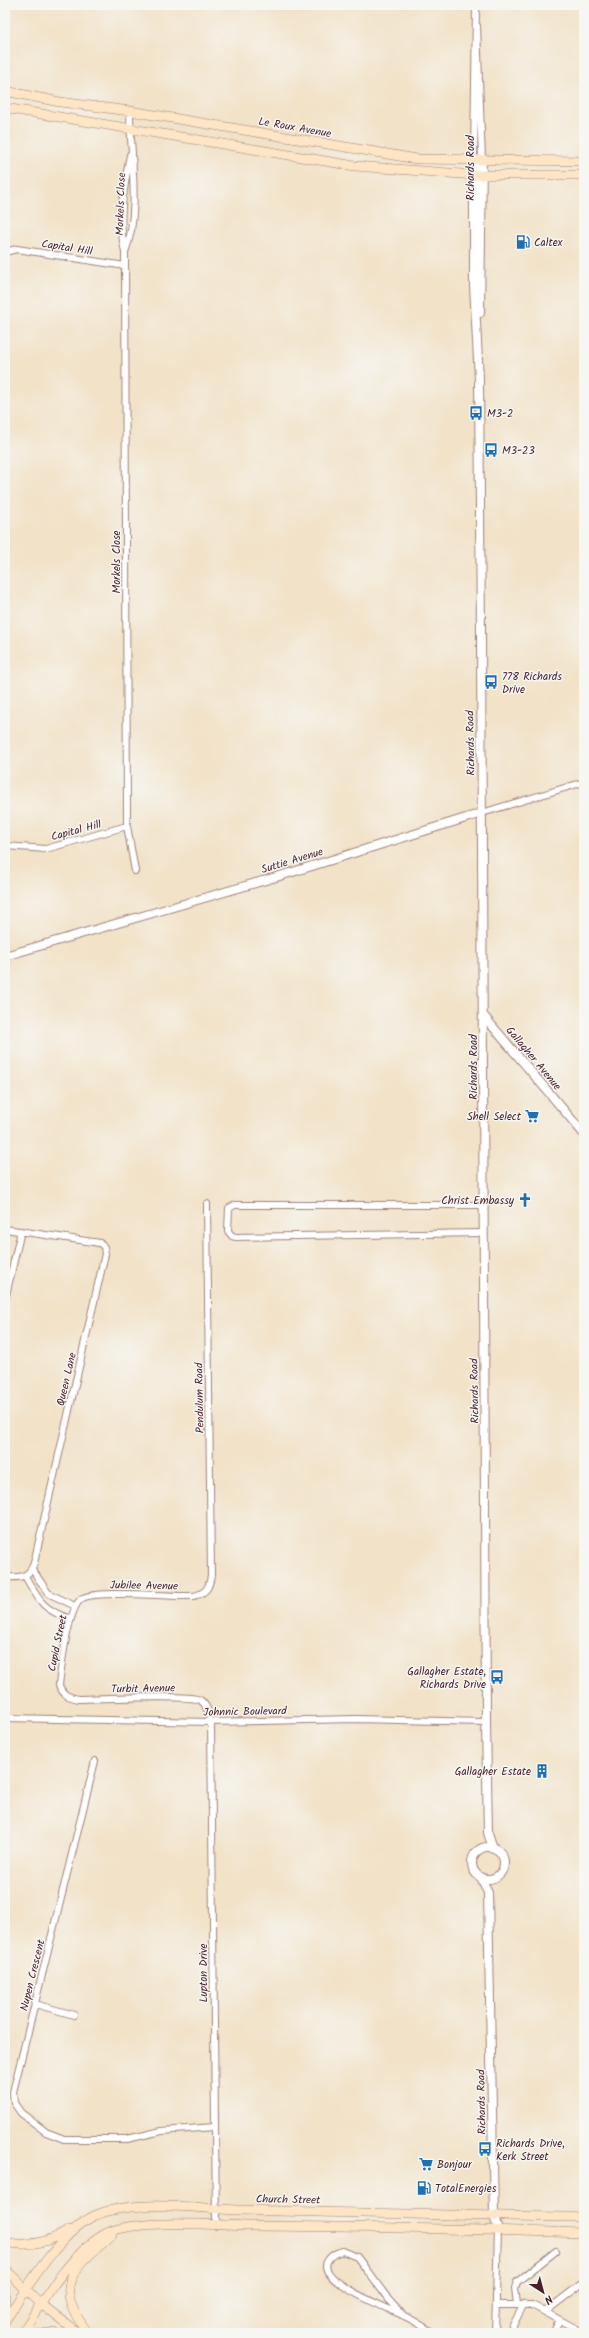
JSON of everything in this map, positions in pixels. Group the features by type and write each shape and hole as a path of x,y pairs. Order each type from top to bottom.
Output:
{"main road":[{"name":"Le Roux Avenue","path":"5,90 60,102 130,111 406,158 584,161"},
{"path":"5,108 355,166 479,175 584,175"},
{"name":"Church Street","path":"5,2321 25,2290 58,2248 83,2223 104,2212 120,2207 142,2206 216,2210 584,2218"},
{"path":"5,2242 23,2245 40,2243 61,2235 83,2223"},
{"path":"22,2333 65,2271 90,2244 108,2232 119,2229 138,2226 216,2225 584,2233"},
{"path":"88,2333 70,2303 69,2284 80,2264 119,2229"},
{"path":"5,2269 25,2290 78,2333"},
{"path":"5,2289 5,2307"},
{"path":"37,2333 56,2333"}],"street":[{"name":"Richards Road","path":"476,8 480,302 478,325 482,813 486,1722 488,1833 493,1848"},
{"name":"Morkels Close","path":"125,252 129,242 132,213 130,111"},
{"name":"Morkels Close","path":"130,155 122,206 122,229 125,252 128,826 135,871"},
{"name":"Capital Hill","path":"5,252 17,249 125,266"},
{"name":"Suttie Avenue","path":"5,956 283,875 584,782"},
{"name":"Capital Hill","path":"5,846 46,849 128,826"},
{"name":"Gallagher Avenue","path":"483,1015 584,1134"},
{"name":"Pendulum Road","path":"206,1591 210,1586 211,1576 207,1204"},
{"path":"484,1205 235,1205 229,1208 228,1231 232,1236 236,1237 484,1233"},
{"path":"5,1229 22,1231 5,1299"},
{"name":"Queen Lane","path":"22,1231 100,1243 104,1247 105,1254 32,1569"},
{"path":"5,1577 25,1576 32,1569 48,1593 75,1606"},
{"path":"25,1576 40,1601 46,1607 54,1614 72,1619"},
{"name":"Jubilee Avenue","path":"81,1599 98,1594 194,1596 206,1591"},
{"name":"Cupid Street","path":"62,1692 59,1685 72,1619 75,1606 81,1599"},
{"name":"Turbit Avenue","path":"62,1692 69,1697 78,1699 199,1699 205,1705 211,1722"},
{"name":"Johnnic Boulevard","path":"5,1718 211,1722 355,1719 486,1722"},
{"name":"Lupton Drive","path":"211,1722 216,2225"},
{"name":"Nupen Crescent","path":"95,1760 13,2092 13,2101 20,2113 43,2130 64,2139 128,2139 162,2131 214,2127"},
{"name":"Richards Road","path":"482,1848 488,1833"},
{"path":"482,1848 493,1848 498,1850 503,1859 502,1869 496,1877 488,1879 481,1877 473,1870 472,1860 477,1850 482,1848"},
{"name":"Richards Road","path":"481,1877 488,1893 494,2216 498,2230 495,2333"},
{"name":"Richards Road","path":"488,1893 496,1877"},
{"path":"35,2004 74,2015"},
{"path":"403,2315 386,2296 357,2257 343,2251 330,2256 326,2262 326,2268 338,2283 388,2310 403,2315 434,2333"},
{"path":"517,2304 515,2286 517,2282 556,2251"},
{"path":"545,2312 584,2282"},
{"path":"509,2333 524,2304"},
{"path":"496,2305 532,2305 584,2333"},
{"path":"553,2333 560,2320"}],"place":[{"name":"Caltex","path":"523,242"},
{"name":"M3-2","path":"476,413"},
{"name":"M3-23","path":"491,450"},
{"name":"778 Richards Drive","path":"491,682"},
{"name":"Shell Select","path":"532,1116"},
{"name":"Christ Embassy","path":"525,1200"},
{"name":"Gallagher Estate, Richards Drive","path":"497,1677"},
{"name":"Gallagher Estate","path":"542,1771"},
{"name":"Richards Drive, Kerk Street","path":"485,2149"},
{"name":"Bonjour","path":"426,2164"},
{"name":"TotalEnergies","path":"424,2188"}]}
